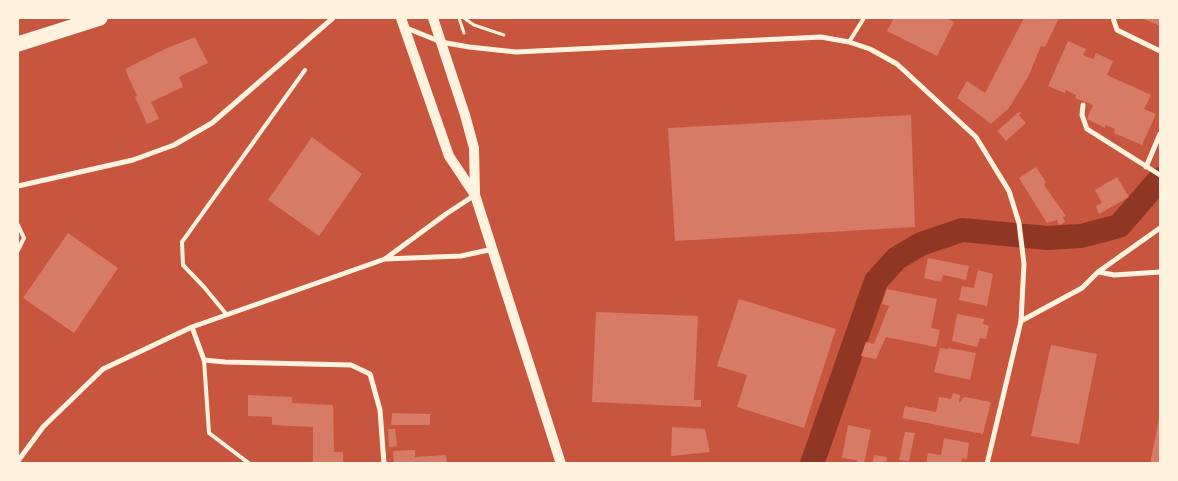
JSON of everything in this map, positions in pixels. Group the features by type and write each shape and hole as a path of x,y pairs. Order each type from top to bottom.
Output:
{"highway":[{"path":"18,44 100,18"}],"main road":[{"path":"433,18 465,114 474,148 475,195"},
{"path":"403,22 449,156 475,195 561,464"}],"street":[{"path":"18,186 133,160 174,145 212,123 333,18"},
{"path":"1113,18 1117,30 1160,51"},
{"path":"403,22 441,42 516,52 821,37 849,42 870,49 897,64 976,137 1009,190 1019,222 1024,264 1021,321 987,464"},
{"path":"1083,105 1082,115 1087,129 1160,175"},
{"path":"1148,168 1160,134"},
{"path":"18,461 43,427 103,369 192,327 385,259 475,195"},
{"path":"1021,321 1082,288 1098,272 1160,228"},
{"path":"385,259 462,256 493,249"},
{"path":"1098,272 1114,275 1160,272"},
{"path":"192,327 204,360 351,365 370,374 380,410 384,464"}],"lane":[{"path":"849,42 864,18"},
{"path":"227,315 183,264 182,242 304,70"},
{"path":"18,225 24,238 18,250"},
{"path":"204,360 209,433 250,464"}],"building":[{"path":"894,18 946,18 954,22 937,56 887,31"},
{"path":"1024,18 1059,18 1045,47 1041,46 1028,77 1009,108 991,124 957,98 967,81 985,93"},
{"path":"1141,18 1160,18 1160,26"},
{"path":"195,37 208,63 179,77 183,87 151,102 159,119 147,124 125,69 167,48"},
{"path":"1068,41 1086,49 1083,55 1093,59 1096,53 1113,61 1107,75 1151,95 1144,109 1156,114 1142,145 1114,133 1115,129 1106,125 1105,128 1087,119 1093,105 1075,98 1076,95 1066,90 1065,93 1048,86"},
{"path":"1019,112 1021,113 1019,115 1026,123 1006,141 997,131"},
{"path":"911,115 915,227 675,241 668,128"},
{"path":"312,137 362,174 319,236 268,200"},
{"path":"1036,167 1046,182 1044,185 1066,216 1063,217 1065,222 1059,225 1057,220 1047,223 1019,178"},
{"path":"1117,177 1129,197 1099,214 1096,206 1102,203 1095,190"},
{"path":"68,233 118,268 74,333 23,298"},
{"path":"928,258 969,266 966,280 943,275 941,282 924,278"},
{"path":"978,270 993,274 987,306 959,300 962,286 974,288"},
{"path":"887,289 937,299 931,328 940,330 936,347 886,337 876,359 861,356 866,342 874,344 889,306 882,304"},
{"path":"739,299 836,329 804,428 737,407 747,375 717,366"},
{"path":"596,312 698,316 694,400 701,400 701,407 592,402"},
{"path":"957,314 984,319 983,324 989,326 986,339 980,338 977,347 952,341"},
{"path":"1051,345 1097,354 1079,444 1031,436"},
{"path":"940,348 976,353 970,380 934,372"},
{"path":"953,393 960,395 959,403 964,397 991,402 983,434 902,418 905,406 936,412 939,397 951,399"},
{"path":"248,395 292,397 292,403 333,405 334,452 343,452 343,464 313,464 313,427 272,425 272,417 248,416"},
{"path":"392,413 430,414 430,425 391,425"},
{"path":"1160,413 1160,464 1150,464"},
{"path":"848,425 871,430 864,464 856,464 857,460 842,458"},
{"path":"672,427 705,429 710,452 671,456"},
{"path":"388,429 395,429 397,446 389,447"},
{"path":"905,432 915,433 909,461 899,460"},
{"path":"944,438 969,443 967,459 962,458 961,464 926,464 928,453 941,455"},
{"path":"415,450 415,457 446,455 447,464 394,464 393,451"},
{"path":"874,455 887,457 886,464 872,464"}],"waterway":[{"path":"812,464 876,281 897,258 921,244 962,230 1047,238 1081,236 1119,226 1160,179"}]}
